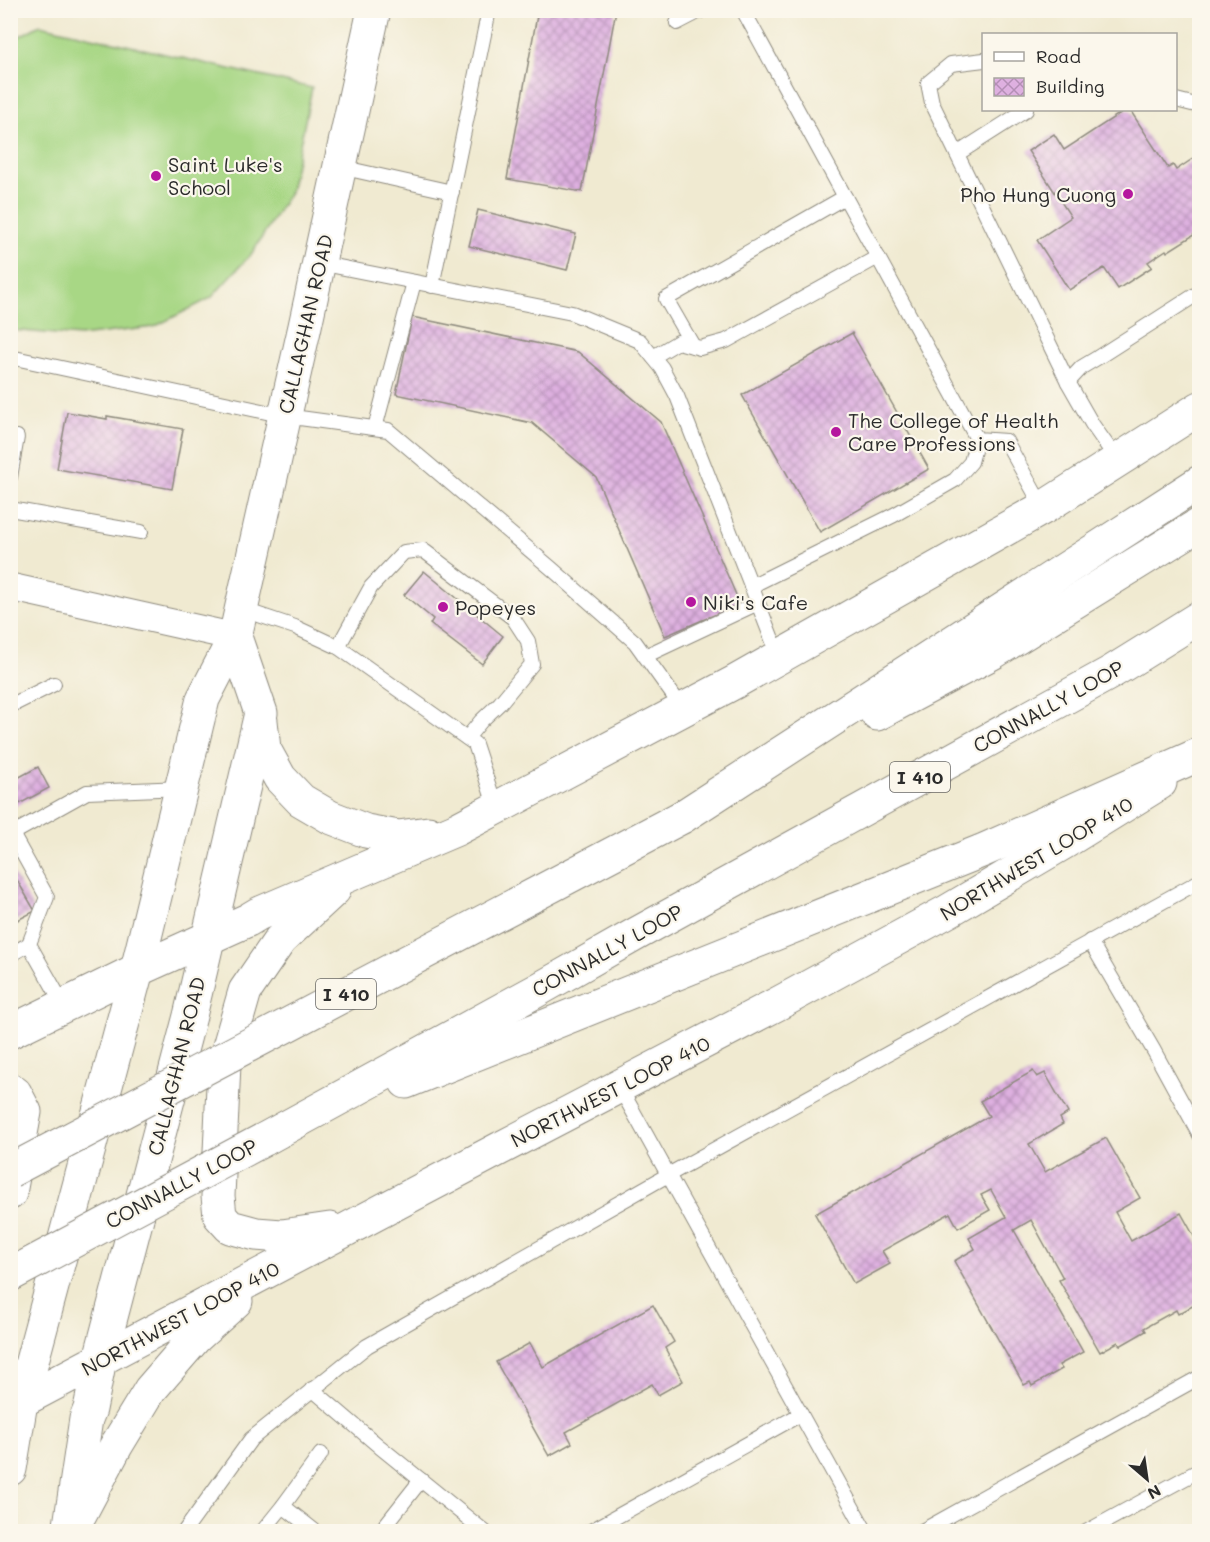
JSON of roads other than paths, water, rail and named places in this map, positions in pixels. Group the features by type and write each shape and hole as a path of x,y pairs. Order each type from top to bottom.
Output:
{"main road":[{"name":"CALLAGHAN ROAD","path":"10,1469 16,1405 138,970 203,699 238,623 374,10"},
{"path":"10,1032 258,914 457,829 735,682 1042,508 1200,408"},
{"path":"682,817 1200,482"},
{"name":"I 410","path":"10,1171 994,652 1200,524"},
{"name":"CONNALLY LOOP","path":"10,1275 536,991 1110,673 1200,617"},
{"path":"238,623 261,713 264,749 280,778 301,800 330,817 366,831 398,837 457,829"},
{"name":"CALLAGHAN ROAD","path":"69,1532 86,1419 100,1359 190,1016 261,713"},
{"path":"263,1140 984,850 1200,756"},
{"name":"NORTHWEST LOOP 410","path":"16,1405 779,1003 948,911 1065,842 1200,756"},
{"path":"353,873 280,940 245,991 224,1064 218,1196 220,1216 230,1227 256,1234 282,1236 356,1225"},
{"path":"10,1090 15,1093 25,1112 10,1193"},
{"path":"69,1532 150,1390 195,1338 275,1267"}],"street":[{"path":"10,587 238,623"}],"lane":[{"path":"432,286 489,10"},
{"path":"677,23 702,10"},
{"path":"743,10 977,440 971,462 955,480 894,515 751,586"},
{"path":"982,60 951,64 928,83 932,103 1068,382 1092,424 1118,461"},
{"path":"1177,100 1200,106"},
{"path":"957,154 1024,111"},
{"path":"340,167 452,192"},
{"path":"693,346 666,299 845,197"},
{"path":"653,357 678,342 700,348 726,341 878,257"},
{"path":"319,263 572,313 640,341 662,368 677,396 779,657"},
{"path":"375,428 414,282"},
{"path":"1068,382 1082,367 1200,292"},
{"path":"10,357 285,416 388,430 635,642 684,709"},
{"path":"10,477 17,437"},
{"path":"977,440 1006,441 1042,508"},
{"path":"10,509 141,532"},
{"path":"338,647 371,587 404,552 423,550 513,618 528,641 532,664 467,738"},
{"path":"645,656 758,603"},
{"path":"238,623 295,627 338,647 467,738 475,744 496,808"},
{"path":"10,706 54,684"},
{"path":"10,955 29,944 47,897 11,835 87,792 182,788"},
{"path":"184,1532 251,1439 367,1346 668,1175 1200,881"},
{"path":"1090,941 1200,1135"},
{"path":"29,944 64,1006"},
{"path":"619,1086 866,1532"},
{"path":"920,1532 1200,1377"},
{"path":"312,1389 485,1532"},
{"path":"589,1532 801,1414"},
{"path":"262,1532 321,1454"},
{"path":"1086,1532 1200,1470"},
{"path":"380,1532 421,1480"},
{"path":"283,1506 316,1532"}],"place":[{"name":"Saint Luke's School","path":"156,176"},
{"name":"Pho Hung Cuong","path":"1128,194"},
{"name":"The College of Health Care Professions","path":"836,432"},
{"name":"Niki's Cafe","path":"691,602"},
{"name":"Popeyes","path":"443,607"}]}
